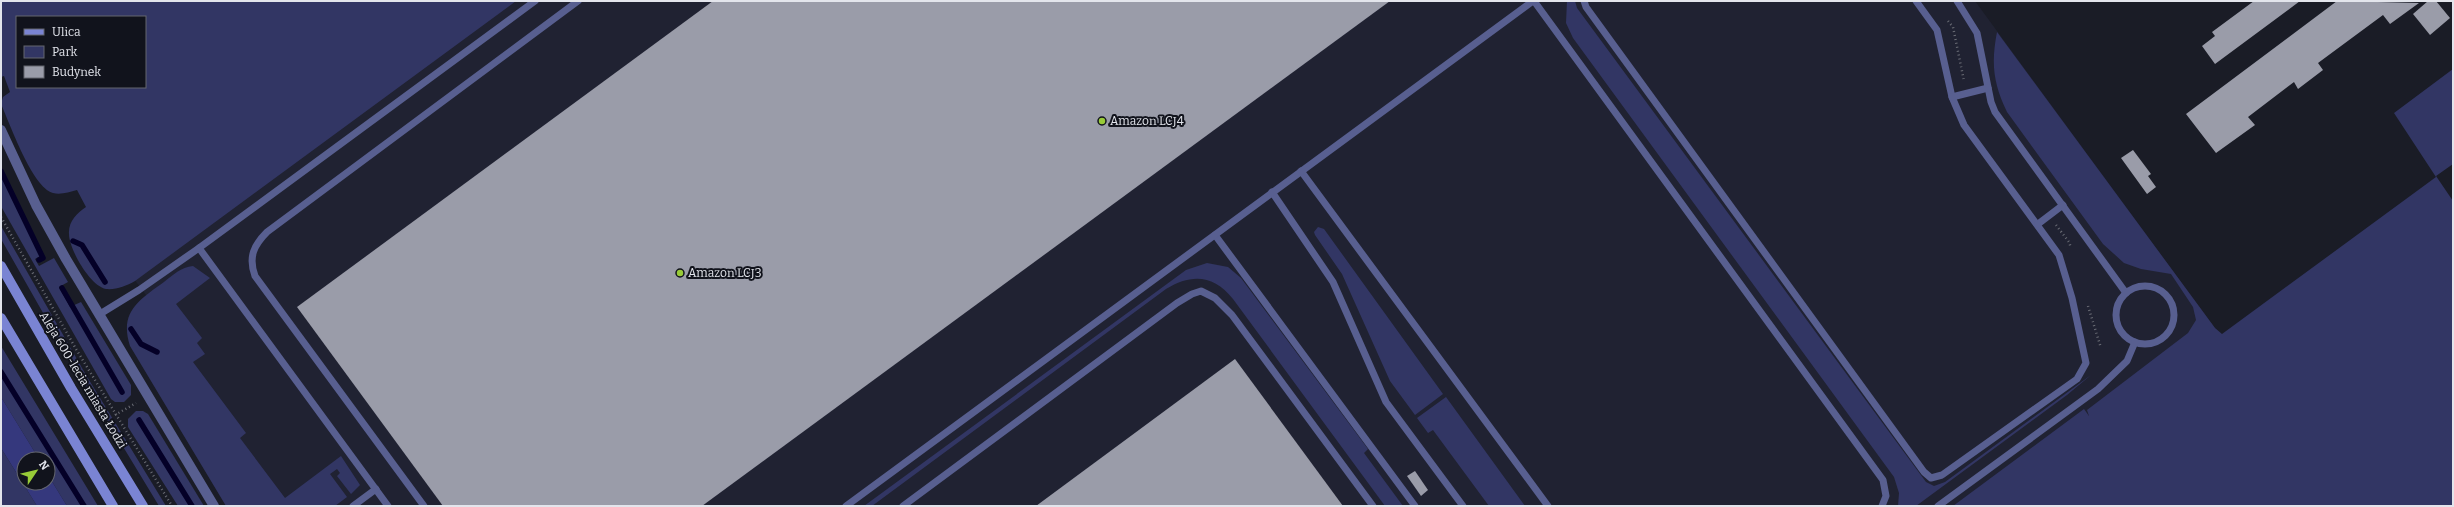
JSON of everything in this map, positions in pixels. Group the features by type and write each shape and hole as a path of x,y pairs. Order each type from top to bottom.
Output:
{"main road":[{"name":"Aleja 600-lecia miasta Łodzi","path":"1,266 71,388 143,506"},
{"path":"1,318 113,506"}],"street":[{"path":"1,130 36,206 214,506"}],"lane":[{"path":"100,314 139,290 199,248 535,1"},
{"path":"424,506 255,276 252,255 255,244 267,232 578,1"},
{"path":"846,506 1533,1 1883,480 1886,496 1882,506"},
{"path":"1584,1 1586,7 1924,472 1931,478 1942,476 2077,379 2086,363 2059,255 2038,224 1964,125 1952,97 1937,30 1916,1"},
{"path":"1957,1 1977,33 1988,88 1995,112 2126,292"},
{"path":"1952,97 1966,92 1988,88"},
{"path":"1301,171 1548,506"},
{"path":"1272,192 1334,282 1386,402 1463,506"},
{"path":"2038,224 2062,205"},
{"path":"1215,235 1416,506"},
{"path":"199,248 388,506"},
{"path":"2139,286 2159,288 2173,303 2175,312 2174,323 2170,332 2162,339 2154,343 2135,342 2124,334 2117,322 2118,304 2126,292 2139,286"},
{"path":"902,506 1177,303 1201,291 1215,298 1232,315 1373,506"},
{"path":"1938,506 2098,389 2127,361 2135,342"},
{"path":"353,506 376,489"}],"path":[{"path":"1945,17 1953,27 1966,92"},
{"path":"2048,216 2069,242 2071,249"},
{"path":"1,217 115,415 172,506"},
{"path":"2087,302 2101,348"},
{"path":"115,415 148,396"}],"shaded area":[{"path":"482,1 1975,1 2215,328 1973,506 232,506 149,299 128,271"},
{"path":"1,397 34,451 16,451 16,472 1,448"},
{"path":"56,488 67,506 37,506 28,491 56,491"}],"green space":[{"path":"1,1 516,1 135,281 125,286 113,289 106,289 93,281 76,257 70,241 70,226 79,212 86,207 77,190 56,194 45,188 37,179 22,154 1,104 3,97 10,92 4,76 1,77"},
{"path":"1567,1 1575,1 1577,8 1926,482 1934,486 1945,482 2091,375 2067,395 1916,506 1898,506 1899,493 1894,477 1573,38 1566,23"},
{"path":"1997,32 2215,328 2222,334 2436,177 2394,113 2453,69 2453,164 2436,176 2453,201 2453,506 1953,506 2084,409 2089,416 2087,410 2188,333 2196,320 2193,307 2171,274 2141,269 2124,263 2103,244 2007,112 2002,102 1994,73 1994,54"},
{"path":"1,173 40,256 35,259 39,266 54,258 68,282 59,287 70,307 81,302 131,385 131,395 124,402 115,402 111,399 2,208"},
{"path":"1,226 86,375 166,506 159,506 59,341 1,239"},
{"path":"1318,227 1324,229 1443,394 1415,415 1390,381 1342,274 1315,235 1314,232"},
{"path":"1207,263 1228,267 1241,278 1368,449 1364,453 1403,506 1385,506 1226,291 1210,281 1194,279 1185,280 1166,289 872,506 864,506 1186,270"},
{"path":"193,266 210,278 176,304 202,338 197,343 205,354 193,362 246,433 240,438 285,498 341,456 360,485 351,494 337,476 340,473 337,469 330,474 347,497 335,506 226,506 130,346 127,334 127,324 129,316 139,301 174,274 185,268"},
{"path":"1,346 98,506 67,506 56,488 56,451 34,451 1,397"},
{"path":"1446,397 1525,506 1489,506 1433,430 1428,433 1417,418"},
{"path":"136,411 143,411 148,414 204,506 178,506 128,427 128,419"},
{"path":"1,448 16,472 16,491 28,491 37,506 1,506"}],"building":[{"name":"Amazon LCJ3","path":"713,1 1390,1 702,506 443,506 297,307"},
{"path":"2254,1 2300,1 2215,64 2202,46 2215,36 2212,32"},
{"path":"2337,1 2419,3 2390,24 2383,15 2318,63 2323,70 2298,89 2294,82 2248,117 2255,125 2216,153 2186,114"},
{"path":"2428,1 2436,1 2450,18 2430,35 2413,14"},
{"path":"2133,150 2151,174 2148,176 2156,187 2147,194 2121,158"},
{"path":"1235,359 1343,506 1036,506"},
{"path":"1415,471 1428,490 1421,496 1407,476"}],"waterway":[{"path":"1,171 43,258 39,260"},
{"path":"73,241 82,245 105,282"},
{"path":"62,288 122,392"},
{"path":"131,329 141,344 157,352"},
{"path":"1,372 84,506"},
{"path":"139,420 192,506"}],"place":[{"name":"Amazon LCJ4","path":"1102,121"},
{"name":"Amazon LCJ3","path":"680,273"}]}
